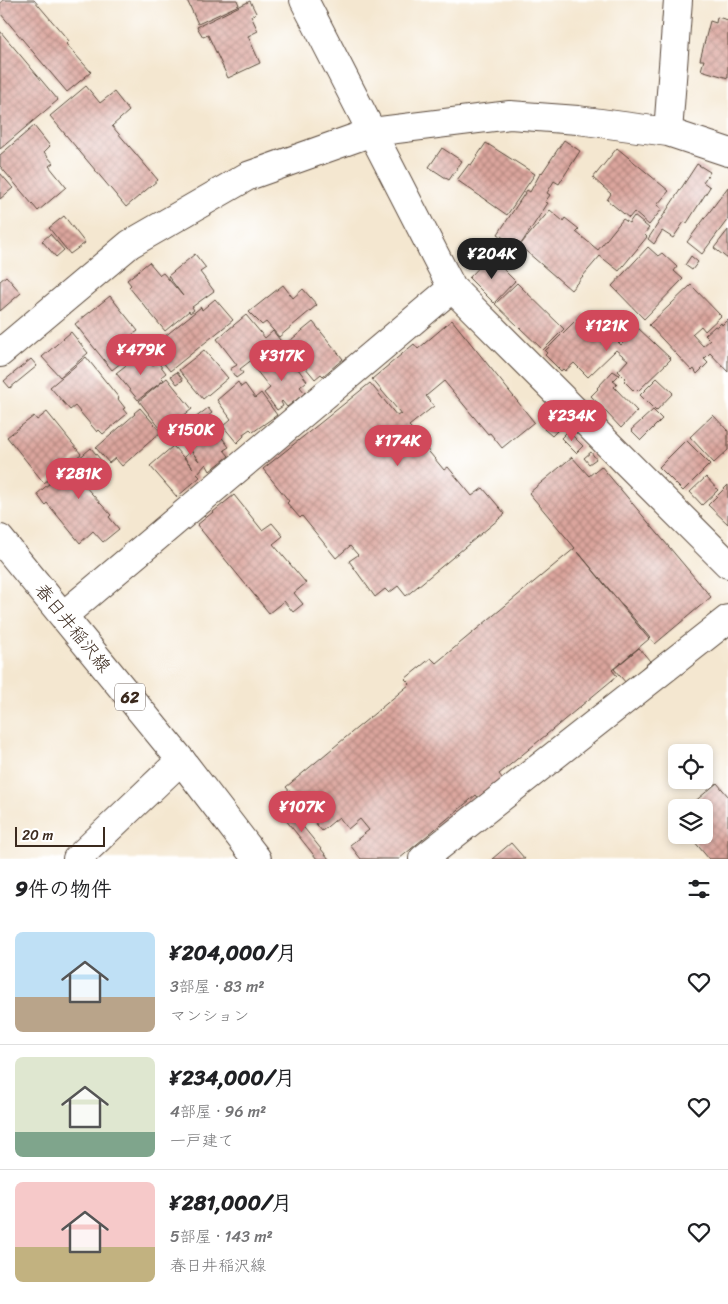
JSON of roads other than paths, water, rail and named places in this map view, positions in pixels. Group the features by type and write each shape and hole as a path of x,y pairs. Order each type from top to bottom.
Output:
{"street":[{"path":"304,0 452,288 728,564"},
{"path":"668,132 678,0"},
{"path":"0,353 130,244 248,176 372,132 510,115 578,120 668,132 728,152"},
{"path":"64,616 452,288"},
{"name":"春日井稲沢線","path":"0,538 181,760 257,859"},
{"path":"423,859 728,619"},
{"path":"77,859 181,760"}]}
